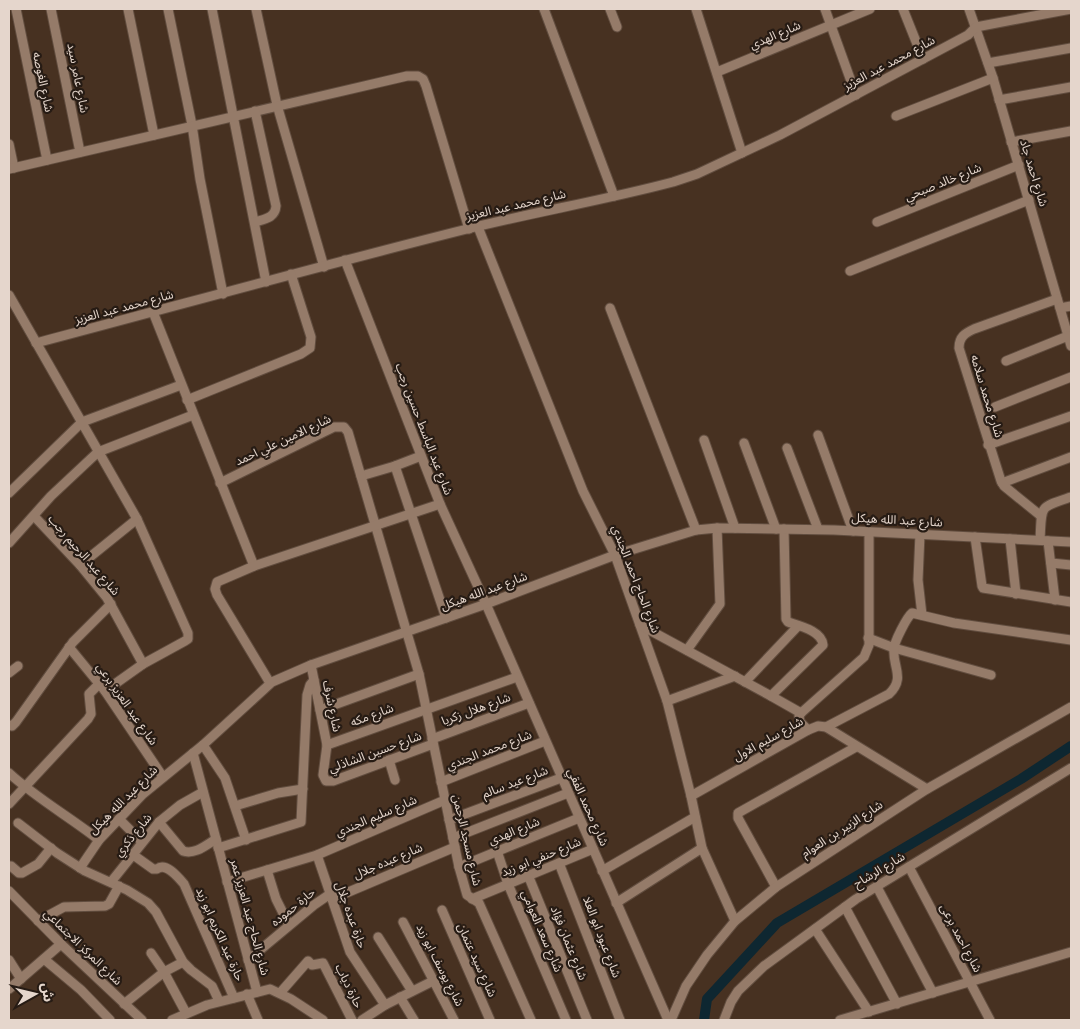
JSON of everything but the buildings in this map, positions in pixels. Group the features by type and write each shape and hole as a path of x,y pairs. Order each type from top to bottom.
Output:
{"street":[{"name":"شارع الغوصه","path":"16,9 47,160"},
{"name":"شارع عامر سيد","path":"51,9 80,152"},
{"path":"128,9 154,135"},
{"path":"168,9 223,294"},
{"path":"212,9 266,282"},
{"path":"256,9 277,105 324,267"},
{"path":"544,9 614,196"},
{"path":"610,9 617,27"},
{"path":"696,9 742,152"},
{"path":"825,9 856,95"},
{"name":"شارع الهدي","path":"717,72 870,9"},
{"path":"903,9 923,59"},
{"name":"شارع احمد جاد","path":"969,9 1030,200 1057,299 1068,325 1068,336 1071,346"},
{"path":"976,27 1071,9"},
{"name":"شارع محمد عبد العزيز","path":"36,343 345,260 473,228 665,184 697,174 796,127 968,36 976,27"},
{"path":"988,64 1071,48"},
{"name":"شارع الحاج احمد الجندي","path":"277,105 407,76 418,76 423,79 473,228 583,491 615,555 667,701 702,848 735,921"},
{"path":"896,116 992,78"},
{"path":"999,100 1071,87"},
{"path":"9,144 11,169 277,105"},
{"path":"255,222 271,217 276,206 256,111"},
{"path":"1011,142 1071,131"},
{"name":"شارع خالد صبحي","path":"877,222 1019,165"},
{"path":"850,271 1030,200"},
{"name":"شارع عبد الباسط حسين رجب","path":"345,260 440,504 486,604"},
{"path":"188,400 301,354 310,348 311,337 291,274"},
{"path":"9,295 137,519 189,636 185,641 89,694 90,717 10,801"},
{"name":"شارع محمد سلامه","path":"1041,516 1002,483 988,445 959,348 959,342 963,335 974,329 1057,299"},
{"path":"1060,308 1071,306"},
{"path":"610,308 696,530"},
{"path":"153,312 254,566"},
{"path":"1006,361 1068,336"},
{"path":"994,406 1071,377"},
{"path":"9,493 82,422 181,385"},
{"path":"9,543 51,496 98,452 193,415"},
{"path":"988,445 1071,416"},
{"name":"شارع الامين علي احمد","path":"220,483 340,426 344,427 348,432 408,632"},
{"path":"818,435 853,531"},
{"path":"704,440 735,528"},
{"path":"744,443 780,529 786,619 788,622 819,636 823,645 771,696"},
{"path":"787,448 818,530"},
{"path":"361,476 421,456"},
{"path":"1002,483 1071,457"},
{"path":"395,466 446,618"},
{"path":"1054,600 1051,563 1044,540 1041,516 1042,510 1046,506 1071,497"},
{"path":"270,683 239,633 215,589 217,582 254,566 440,504"},
{"name":"شارع عبد الرحيم رجب","path":"34,516 98,586 111,604 143,664"},
{"path":"80,565 137,519"},
{"path":"687,650 720,604 717,528"},
{"name":"شارع عبد الله هيكل","path":"80,868 99,840 119,819 163,777 203,745 270,683 311,666 486,604 615,555 696,530 717,528 853,531 1071,542"},
{"path":"808,730 800,722 799,716 801,713 864,657 869,646 869,532"},
{"path":"920,534 918,580 922,615"},
{"path":"975,537 982,587 986,590 1071,602"},
{"path":"1010,539 1016,594"},
{"path":"1051,563 1071,565"},
{"path":"9,725 12,726 16,722 68,647 111,604"},
{"name":"شارع محمد الفقي","path":"486,604 669,1020"},
{"path":"894,648 909,615 914,613 954,623 1071,640"},
{"path":"640,625 801,713"},
{"path":"745,682 798,626"},
{"name":"شارع مسجد الرحمن","path":"408,632 419,674 449,820 467,896 479,903 531,1020"},
{"path":"868,638 894,648 991,675"},
{"name":"شارع عبد العزيز برعي","path":"68,647 102,688 163,777"},
{"name":"شارع سليم الاول","path":"691,796 808,730 818,726 826,727 889,694 893,690 898,676 894,648"},
{"path":"9,674 18,666"},
{"name":"شارع شرف","path":"311,666 327,745 323,775 326,781"},
{"path":"320,710 419,674"},
{"path":"667,701 735,676"},
{"name":"شارع مكه","path":"327,745 517,677"},
{"name":"شارع الحاج عبد العزيز عمر","path":"217,844 246,840 301,822 307,696 310,685 314,680"},
{"name":"شارع هلال زكريا","path":"433,741 529,703"},
{"name":"شارع الزبير بن العوام","path":"669,1020 686,986 707,955 735,921 776,887 927,789 1071,707"},
{"path":"826,727 927,789"},
{"name":"شارع حسين الشاذلي","path":"326,781 330,782 389,760 433,741"},
{"name":"شارع محمد الجندي","path":"441,782 545,741"},
{"path":"203,745 225,778 246,840"},
{"path":"776,887 738,818 738,813 856,746"},
{"name":"شارع الحاج عبد العزيز عمر","path":"192,753 257,992"},
{"path":"389,760 395,780"},
{"name":"شارع الرشاح","path":"724,1020 734,996 754,974 845,907 1071,768"},
{"path":"9,773 24,787 99,840"},
{"name":"شارع عيد سالم","path":"449,820 561,778"},
{"path":"235,806 278,793 303,789"},
{"name":"شارع ذكري","path":"38,921 64,907 105,906 109,904 115,884 132,854 158,822 180,805 203,792"},
{"name":"شارع عبده جلال","path":"331,896 568,793"},
{"name":"شارع سليم الجندي","path":"227,882 317,855 445,800"},
{"path":"602,871 695,817"},
{"name":"شارع الهدي","path":"459,866 579,818"},
{"path":"119,819 142,842"},
{"path":"158,822 183,851 195,851 217,844"},
{"path":"18,823 80,868 115,884 148,903 156,912 183,962 212,986 218,1002"},
{"path":"9,866 22,873 36,865 51,848"},
{"path":"616,903 702,848"},
{"name":"شارع حنفي ابو زيد","path":"472,899 593,849"},
{"name":"شارع سعد العوامي","path":"497,851 508,884 566,1020"},
{"name":"حارة عبد الكريم ابو زيد","path":"132,854 153,869 164,867 175,874 184,884 234,998"},
{"name":"حارة عبده جلال","path":"317,855 350,952 385,1005"},
{"name":"شارع عبود ابو العلا","path":"559,863 620,1020"},
{"name":"شارع احمد برعى","path":"909,867 990,1020"},
{"path":"267,870 276,898 289,925"},
{"name":"شارع عثمان فؤاد","path":"528,875 587,1020"},
{"path":"877,887 933,993"},
{"name":"شارع المركز الاجتماعي","path":"9,891 60,944 140,1020"},
{"name":"حارة حموده","path":"248,960 314,905 331,896"},
{"path":"845,907 897,1004"},
{"name":"شارع سيد عتمان","path":"442,910 490,1020"},
{"name":"شارع يوسف ابو زيد","path":"403,922 454,1020"},
{"path":"815,929 869,1012"},
{"path":"378,937 412,991"},
{"path":"9,989 60,944"},
{"path":"840,1020 1071,952"},
{"path":"151,953 164,972 186,1013"},
{"path":"44,959 81,990 110,1020"},
{"path":"9,960 21,979"},
{"name":"حارة دياب","path":"280,993 308,961 312,965 323,963 352,1020"},
{"path":"124,1004 164,972 183,962"},
{"path":"362,1020 374,1017 385,1005 433,980"},
{"path":"172,1020 218,1002 270,989 280,993 320,1019"},
{"path":"248,994 258,1020"},
{"path":"400,997 414,1020"}],"waterway":[{"path":"704,1020 707,999 777,923 1021,779 1071,746"}]}
